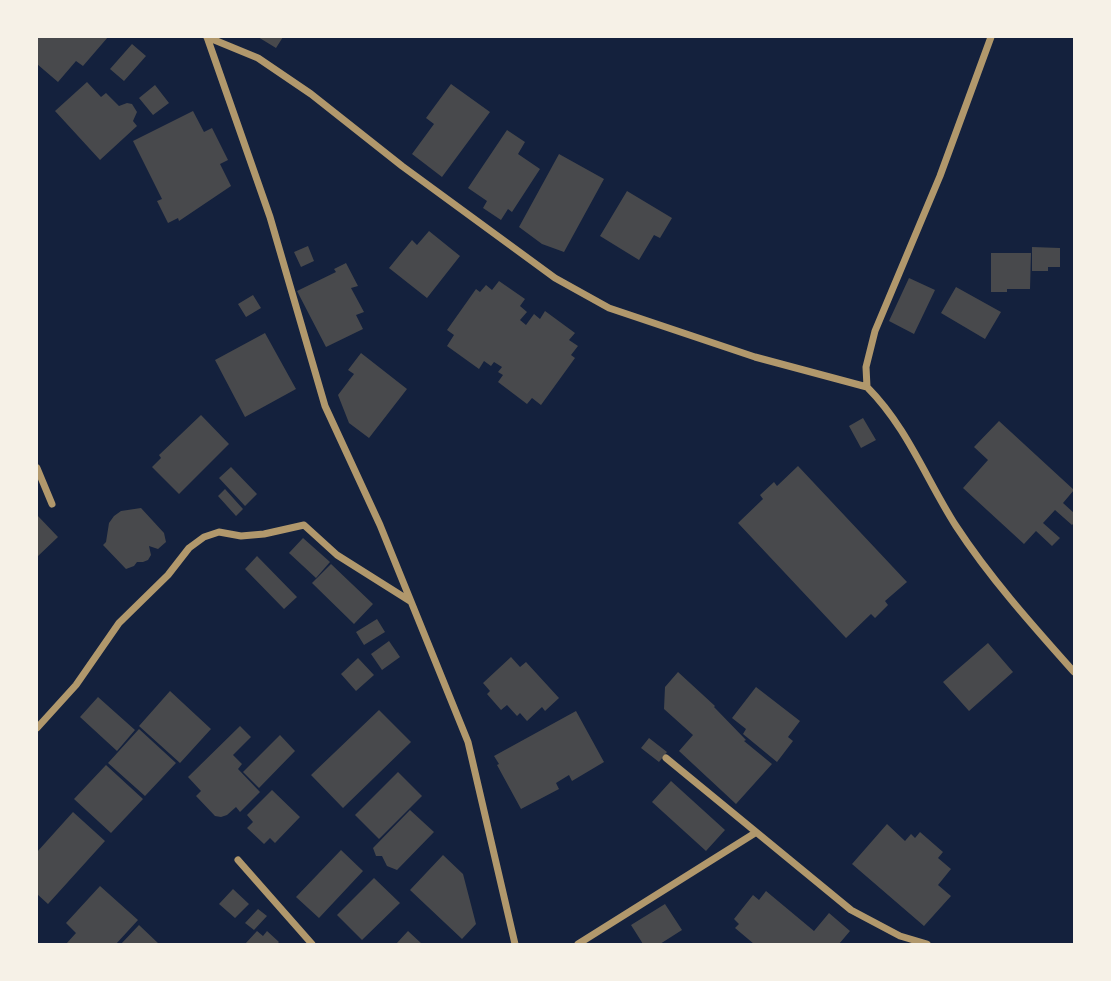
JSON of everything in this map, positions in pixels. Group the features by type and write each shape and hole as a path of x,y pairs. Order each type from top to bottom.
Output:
{"street":[{"path":"207,37 258,58 311,94 402,166 555,278 608,308 755,357 867,387 886,406 901,427 957,527 998,583 1074,672"},
{"path":"207,37 270,217 325,405 380,524 468,742 515,944"},
{"path":"867,387 866,367 875,331 940,176 991,37"},
{"path":"37,468 52,504"},
{"path":"37,728 76,685 119,623 168,575 189,548 204,537 219,532 252,535 304,525 337,555 411,602"},
{"path":"666,758 851,910 900,936 927,944"},
{"path":"578,944 755,833"},
{"path":"238,860 312,944"}],"building":[{"path":"37,37 108,37 83,66 76,61 58,82 37,64"},
{"path":"258,37 283,37 276,48"},
{"path":"132,44 146,56 124,81 110,69"},
{"path":"87,82 101,97 106,93 119,106 132,104 137,112 133,121 137,126 100,160 55,111"},
{"path":"451,84 490,112 442,177 412,154 434,124 426,118"},
{"path":"155,85 169,103 153,115 139,98"},
{"path":"193,111 204,132 212,128 228,160 220,164 231,186 179,221 178,218 168,223 157,201 162,199 133,141"},
{"path":"507,130 525,142 518,154 540,169 512,212 508,209 501,220 483,208 487,201 468,188"},
{"path":"559,154 604,179 564,252 542,244 519,227"},
{"path":"627,191 672,218 660,238 654,235 639,260 600,236"},
{"path":"429,231 460,256 427,298 389,268 412,240 417,245"},
{"path":"308,246 314,261 301,267 294,252"},
{"path":"1032,247 1060,248 1060,267 1048,267 1048,271 1032,271"},
{"path":"991,253 1031,253 1030,289 991,292"},
{"path":"346,263 358,286 351,288 364,312 356,315 363,329 326,347 297,291 336,272 334,269"},
{"path":"909,278 935,290 914,334 889,321"},
{"path":"499,281 525,299 520,306 527,312 520,320 526,325 534,314 540,319 545,311 575,333 569,340 578,346 571,355 575,358 541,405 532,398 527,404 498,382 503,375 498,372 502,367 494,362 491,366 484,361 479,369 447,346 454,335 447,330 476,289 480,292 486,285 492,290"},
{"path":"956,287 1001,312 985,339 941,313"},
{"path":"253,295 261,308 246,317 238,304"},
{"path":"265,333 296,389 245,417 215,360"},
{"path":"361,353 407,389 369,438 349,423 338,395 354,374 348,370"},
{"path":"201,415 229,444 179,494 152,467 161,458 159,455"},
{"path":"863,418 876,440 861,448 849,426"},
{"path":"999,421 1074,490 1063,503 1074,513 1074,523 1072,525 1055,510 1043,523 1060,538 1052,546 1036,531 1024,544 963,488 988,460 974,447"},
{"path":"798,466 907,582 885,601 888,605 875,618 871,614 846,638 738,523 763,499 760,495 774,482 777,486"},
{"path":"231,467 257,494 245,506 219,478"},
{"path":"225,489 243,509 236,516 218,496"},
{"path":"141,508 164,533 166,542 158,549 149,546 151,555 148,560 137,562 126,569 103,545 106,542 109,523 114,516 121,511"},
{"path":"37,515 58,537 37,557"},
{"path":"303,538 330,562 316,578 289,553"},
{"path":"257,556 297,597 284,609 245,569"},
{"path":"331,564 373,604 354,624 312,583"},
{"path":"377,619 385,632 364,645 356,632"},
{"path":"389,641 400,657 382,670 371,654"},
{"path":"988,643 1013,672 969,711 943,682"},
{"path":"511,657 520,667 526,662 559,698 545,711 542,707 527,721 520,713 517,716 507,705 501,710 487,694 490,691 483,683"},
{"path":"358,658 374,675 356,691 341,674"},
{"path":"678,672 715,706 746,740 744,741 772,764 736,804 679,751 693,735 664,709 665,687"},
{"path":"756,687 800,721 788,737 793,741 777,762 743,734 746,729 732,718"},
{"path":"170,691 211,729 180,763 139,726"},
{"path":"98,697 135,730 117,751 80,717"},
{"path":"379,710 411,742 343,808 311,775"},
{"path":"576,711 604,762 572,781 569,775 556,783 559,789 521,809 494,756"},
{"path":"240,726 251,737 233,755 242,764 238,769 260,792 240,812 236,807 227,815 215,816 196,796 201,791 188,777"},
{"path":"139,729 176,763 145,796 108,763"},
{"path":"280,735 295,751 259,788 243,772"},
{"path":"649,738 667,752 659,762 641,748"},
{"path":"106,765 143,799 111,833 74,799"},
{"path":"398,772 422,796 379,839 355,815"},
{"path":"671,781 725,830 706,851 652,802"},
{"path":"272,790 300,817 275,843 270,838 264,844 247,828 253,822 247,815"},
{"path":"410,810 434,832 397,870 387,866 382,856 376,856 373,848"},
{"path":"73,812 105,841 48,904 37,894 37,852"},
{"path":"887,824 905,841 911,834 915,838 920,832 943,852 938,858 951,869 938,885 951,896 924,926 852,864"},
{"path":"341,850 363,871 319,918 296,897"},
{"path":"443,855 463,874 476,924 462,939 410,890"},
{"path":"374,878 400,903 362,940 337,915"},
{"path":"100,886 138,920 116,944 66,944 76,933 66,923"},
{"path":"233,889 249,904 235,918 219,904"},
{"path":"766,891 814,931 829,913 850,931 839,944 754,944 735,928 739,924 734,919 753,895 759,900"},
{"path":"665,904 682,930 660,944 643,944 631,925"},
{"path":"258,909 267,916 254,930 245,923"},
{"path":"139,925 159,944 121,944"},
{"path":"257,931 263,936 267,931 279,942 245,944"},
{"path":"408,931 422,944 396,944"}]}
